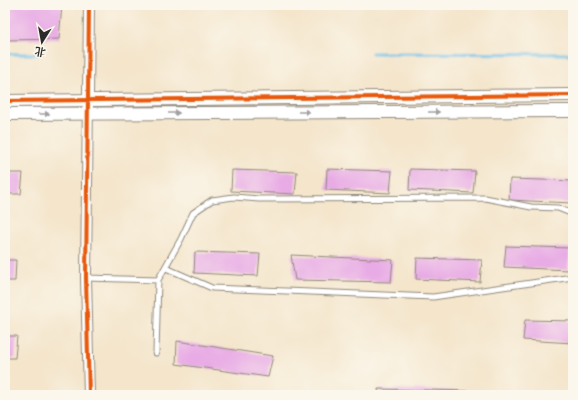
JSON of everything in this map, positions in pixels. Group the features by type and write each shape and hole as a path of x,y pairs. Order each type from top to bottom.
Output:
{"street":[{"path":"89,5 86,278 89,395"},
{"path":"5,101 573,95"},
{"path":"5,114 573,111"}],"lane":[{"path":"156,353 158,280 166,268 193,213 212,200 234,197 259,199 485,198 531,207 558,208 573,214"},
{"path":"166,268 212,288 432,297 573,277"},
{"path":"86,278 158,280"}],"building":[{"path":"8,5 62,5 59,39 8,40"},
{"path":"327,169 392,171 390,193 326,190"},
{"path":"410,169 475,171 473,193 409,190"},
{"path":"232,170 297,172 295,194 231,191"},
{"path":"5,173 23,173 21,194 5,194"},
{"path":"510,179 573,181 572,203 509,200"},
{"path":"506,246 570,248 568,270 504,267"},
{"path":"195,252 260,254 258,276 194,273"},
{"path":"291,255 393,260 391,282 295,280"},
{"path":"417,258 482,260 480,282 416,279"},
{"path":"5,260 16,260 15,281 5,281"},
{"path":"525,320 573,321 573,343 523,340"},
{"path":"5,336 17,336 15,358 5,358"},
{"path":"177,341 273,356 268,377 176,364"},
{"path":"378,389 475,391 475,395 379,395"}],"waterway":[{"path":"372,53 573,54"},
{"path":"5,54 38,54"}],"cycle path":[{"path":"89,5 86,278 89,395"},
{"path":"5,101 573,95"}]}
